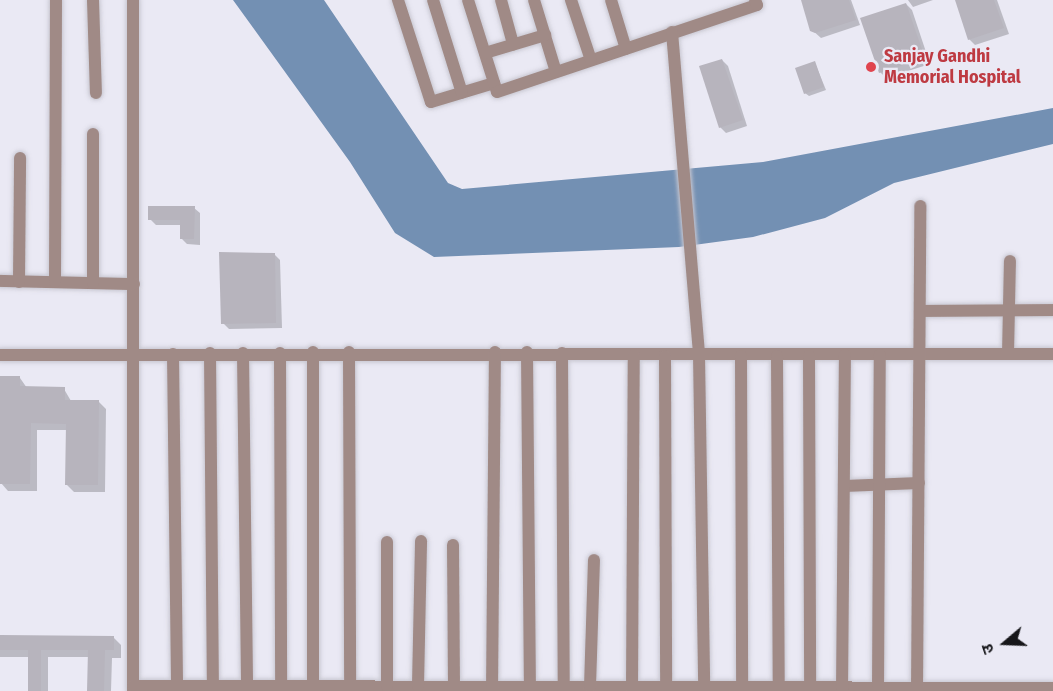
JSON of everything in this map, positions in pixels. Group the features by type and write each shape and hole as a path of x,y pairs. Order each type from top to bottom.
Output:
{"street":[{"path":"55,282 56,0"},
{"path":"93,0 96,93"},
{"path":"133,0 133,688 350,689 387,686 492,689 590,687 632,689 1053,688"},
{"path":"398,0 431,102 494,83"},
{"path":"433,0 462,93"},
{"path":"468,0 497,92 757,5 755,0"},
{"path":"501,0 513,44"},
{"path":"534,0 556,72"},
{"path":"571,0 591,60"},
{"path":"611,0 626,49"},
{"path":"672,32 680,156 699,356 704,689"},
{"path":"484,52 545,35"},
{"path":"93,134 93,284"},
{"path":"19,282 20,158"},
{"path":"917,689 920,206"},
{"path":"1008,354 1010,261"},
{"path":"0,281 134,284"},
{"path":"920,311 1053,310"},
{"path":"0,355 312,352 527,352 665,356 1053,354"},
{"path":"312,352 313,688"},
{"path":"349,352 350,689"},
{"path":"492,689 495,352"},
{"path":"527,352 530,689"},
{"path":"210,353 213,688"},
{"path":"243,353 247,688"},
{"path":"280,353 281,688"},
{"path":"562,353 564,689"},
{"path":"173,354 177,688"},
{"path":"632,689 634,355"},
{"path":"842,689 845,355"},
{"path":"878,689 880,355"},
{"path":"665,356 666,689"},
{"path":"741,356 742,689"},
{"path":"777,356 779,689"},
{"path":"809,356 810,689"},
{"path":"844,486 919,483"},
{"path":"387,542 387,686"},
{"path":"418,686 421,542"},
{"path":"445,688 453,545"},
{"path":"590,687 594,560"}],"water":[{"path":"233,0 324,0 448,183 462,189 763,162 1053,108 1053,144 894,183 825,218 753,237 679,247 434,257 395,233 350,162"}],"building":[{"path":"801,0 849,0 856,20 815,33 810,31"},
{"path":"955,0 994,0 1004,28 968,40"},
{"path":"906,3 925,58 879,73 860,18"},
{"path":"722,59 743,120 719,128 699,66"},
{"path":"815,61 824,87 804,94 795,68"},
{"path":"148,206 195,206 194,239 180,239 180,220 148,220"},
{"path":"219,252 275,253 276,323 221,324"},
{"path":"0,376 20,376 20,386 65,387 65,400 99,400 98,485 65,485 66,424 31,423 30,484 0,484"},
{"path":"0,635 114,636 114,650 105,650 104,691 87,691 88,650 41,650 41,691 28,691 28,650 0,650"}],"place":[{"name":"Sanjay Gandhi Memorial Hospital","path":"871,67"}]}
